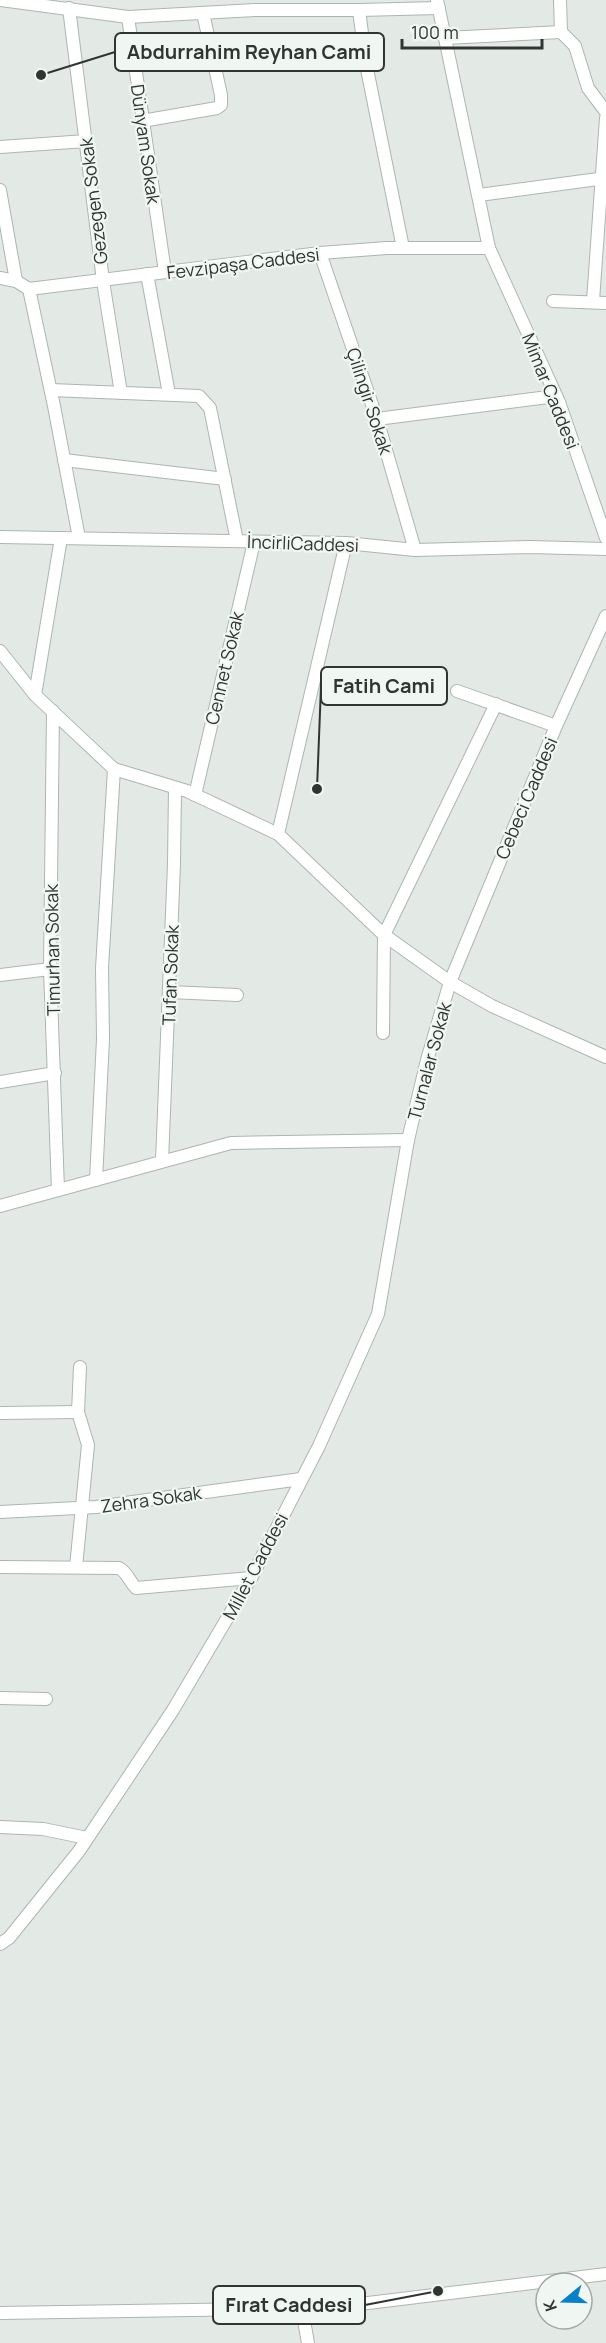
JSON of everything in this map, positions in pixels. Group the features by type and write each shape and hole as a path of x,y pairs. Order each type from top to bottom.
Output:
{"street":[{"path":"0,0 69,8 101,6 128,17 203,13 255,5 359,10 438,4 479,195 603,177"},
{"path":"560,0 561,32 575,46 588,88 606,112"},
{"name":"Gezegen Sokak","path":"69,8 103,281 121,393"},
{"path":"359,10 366,64 403,248"},
{"path":"142,121 217,108 221,105 221,95 203,13"},
{"name":"Dünyam Sokak","path":"128,17 165,272"},
{"path":"446,38 561,32"},
{"path":"593,301 606,118"},
{"path":"0,147 86,141"},
{"path":"0,190 16,281"},
{"name":"Mimar Caddesi","path":"479,195 489,248 556,396 606,538"},
{"name":"Fevzipaşa Caddesi","path":"28,289 320,254 403,248 489,248"},
{"name":"Çilingir Sokak","path":"320,254 377,419 415,550"},
{"path":"147,274 169,394"},
{"path":"0,278 16,281 28,289 51,390 79,538"},
{"path":"554,301 606,303"},
{"path":"51,390 199,396 210,408 237,541"},
{"path":"377,419 556,396"},
{"path":"64,460 225,479"},
{"name":"İncirliCaddesi","path":"0,537 346,543 415,550 530,547 606,549"},
{"path":"35,694 61,538"},
{"name":"Cennet Sokak","path":"195,795 254,542"},
{"path":"278,834 346,543"},
{"name":"Cebeci Caddesi","path":"450,982 556,726 606,616"},
{"path":"0,651 35,694 114,769 195,795 278,834 384,935 450,982 492,1005 606,1057"},
{"path":"457,691 556,726"},
{"path":"383,1033 384,935 496,704"},
{"name":"Timurhan Sokak","path":"52,711 50,969 58,1190"},
{"path":"96,1180 103,1039 102,968 114,769"},
{"name":"Tufan Sokak","path":"162,1161 176,788"},
{"path":"0,975 50,969"},
{"name":"Turnalar Sokak","path":"408,1140 450,982"},
{"path":"169,992 237,995"},
{"path":"0,1082 55,1073"},
{"path":"0,1206 231,1143 408,1140"},
{"name":"Millet Caddesi","path":"0,1944 9,1938 87,1838 173,1710 251,1578 319,1446 378,1314 408,1140"},
{"path":"76,1567 88,1445 78,1412 80,1367"},
{"path":"0,1413 78,1412"},
{"name":"Zehra Sokak","path":"0,1512 83,1508 301,1479"},
{"path":"0,1567 119,1568 127,1572 131,1583 136,1588 251,1578"},
{"path":"0,1698 46,1699"},
{"path":"0,1827 43,1829 87,1838"},
{"path":"0,2313 327,2308 606,2274"},
{"path":"302,2309 308,2343"}],"place":[{"name":"Abdurrahim Reyhan Cami","path":"41,75"},
{"name":"Fatih Cami","path":"317,789"},
{"name":"Fırat Caddesi","path":"438,2291"}]}
